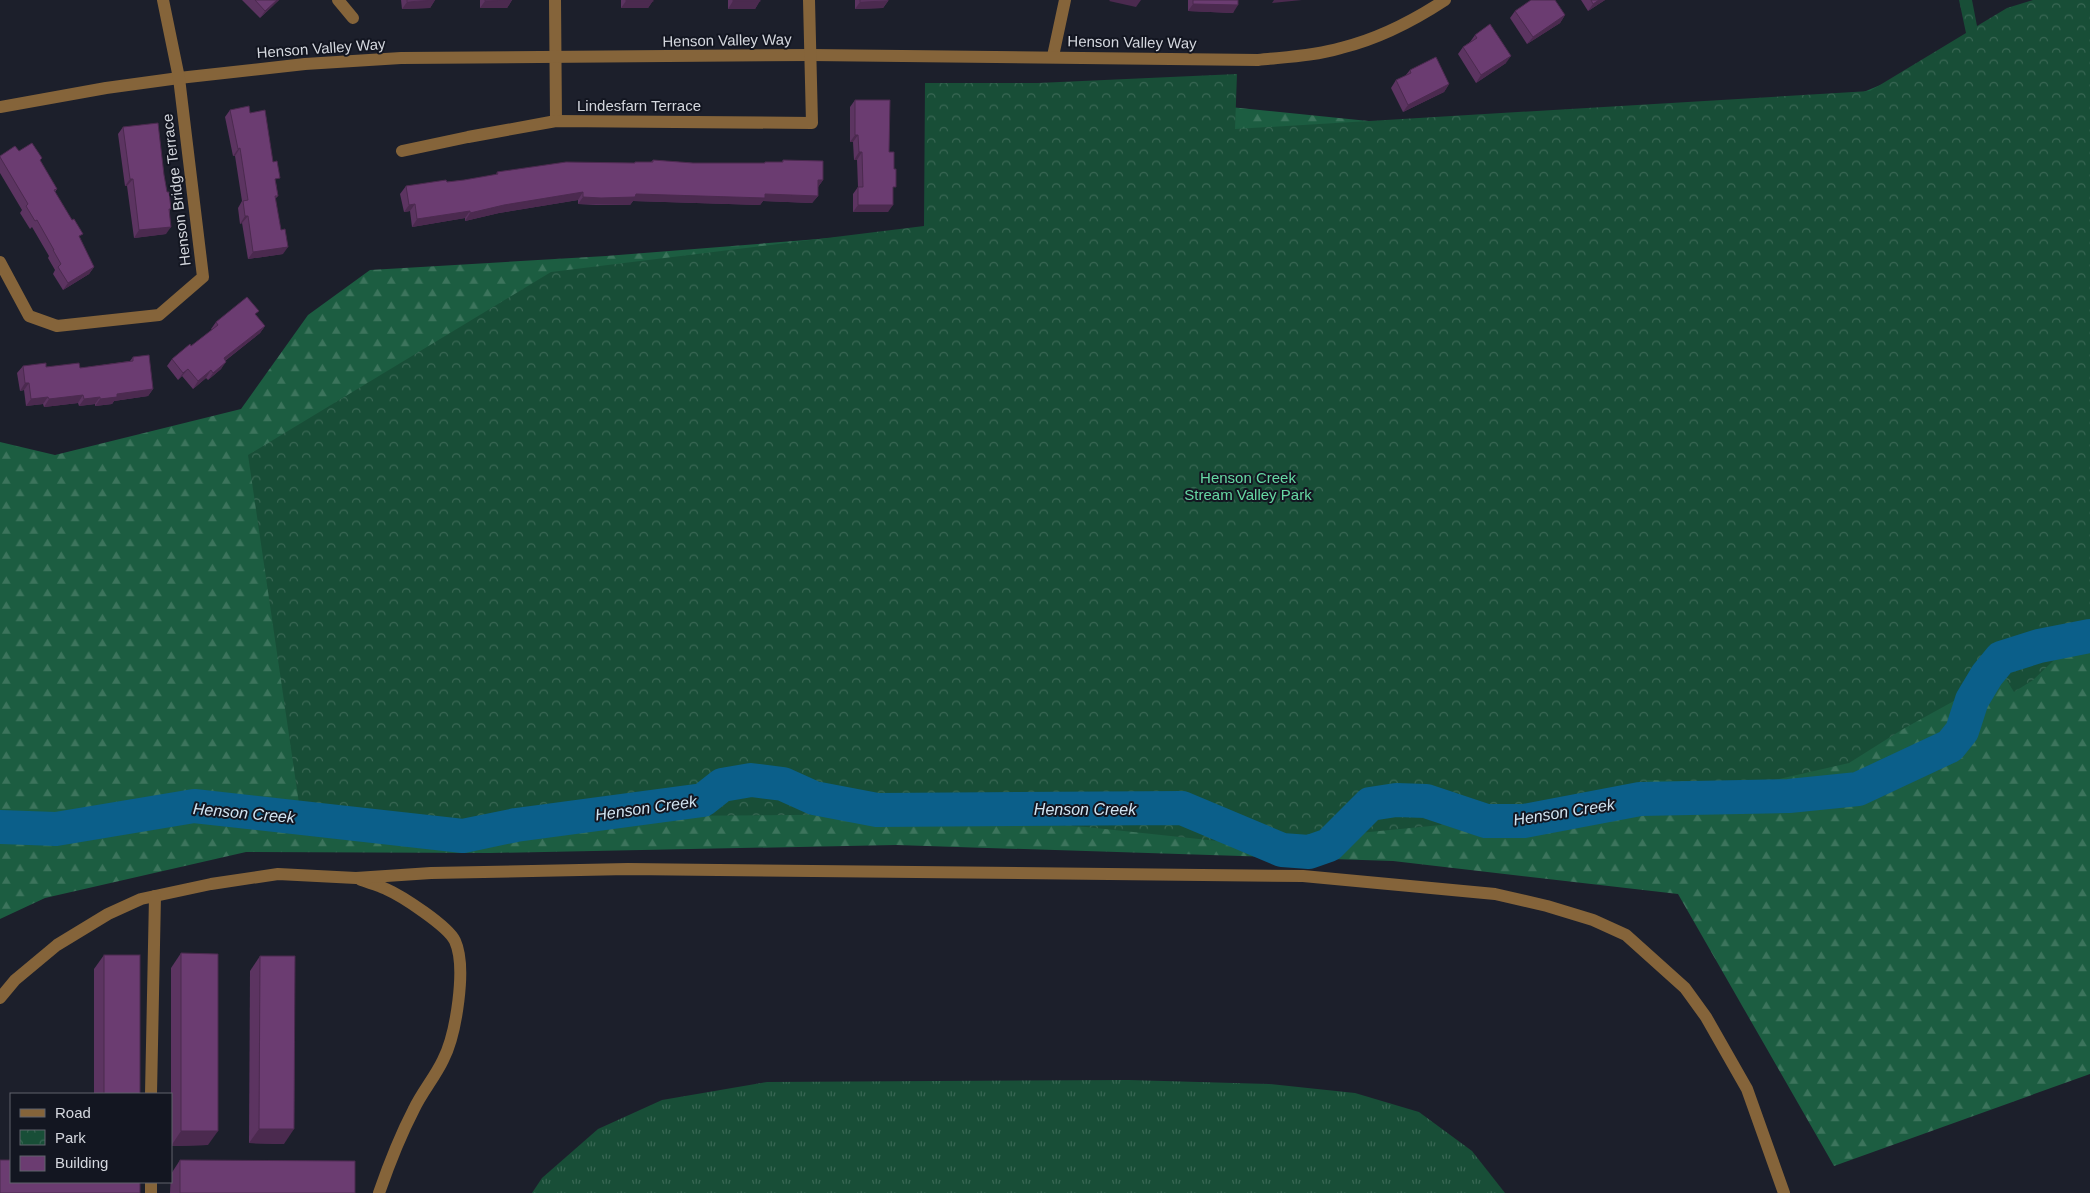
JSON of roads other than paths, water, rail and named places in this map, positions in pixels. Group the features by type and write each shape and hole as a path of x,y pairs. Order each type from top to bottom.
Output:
{"street":[{"name":"Henson Bridge Terrace","path":"0,262 29,316 57,326 159,315 203,277 179,78 163,0"},
{"path":"338,0 353,18"},
{"path":"555,0 556,121"},
{"path":"810,0 811,55"},
{"path":"1054,56 1065,0"},
{"name":"Henson Valley Way","path":"0,108 106,88 179,78 306,64 401,58 811,55 1054,56 1238,60 1309,54 1340,49 1362,42 1422,15 1445,0"},
{"name":"Lindesfarn Terrace","path":"402,151 556,121 812,123 811,55"},
{"path":"0,998 15,980 57,945 108,914 141,899 212,884 278,874 356,878 432,873 628,869 1303,876 1495,894 1547,906 1593,920 1626,935 1685,988 1706,1017 1747,1089 1784,1193"},
{"path":"356,878 387,889 439,923 454,940 460,959 460,982 453,1031 444,1059 418,1101 401,1135 379,1193"},
{"path":"151,1093 155,896"}],"waterway":[{"name":"Henson Creek","path":"0,827 56,829 194,806 463,836 516,825 703,800 722,785 751,780 783,784 814,798 877,810 1182,808 1282,850 1309,852 1329,845 1370,804 1396,800 1426,801 1486,821 1524,821 1640,799 1789,796 1858,789 1950,746 1962,731 1972,700 1987,675 2001,658 2039,646 2090,636"}],"park label":[{"name":"Henson Creek Stream Valley Park","path":"1248,486"}]}
